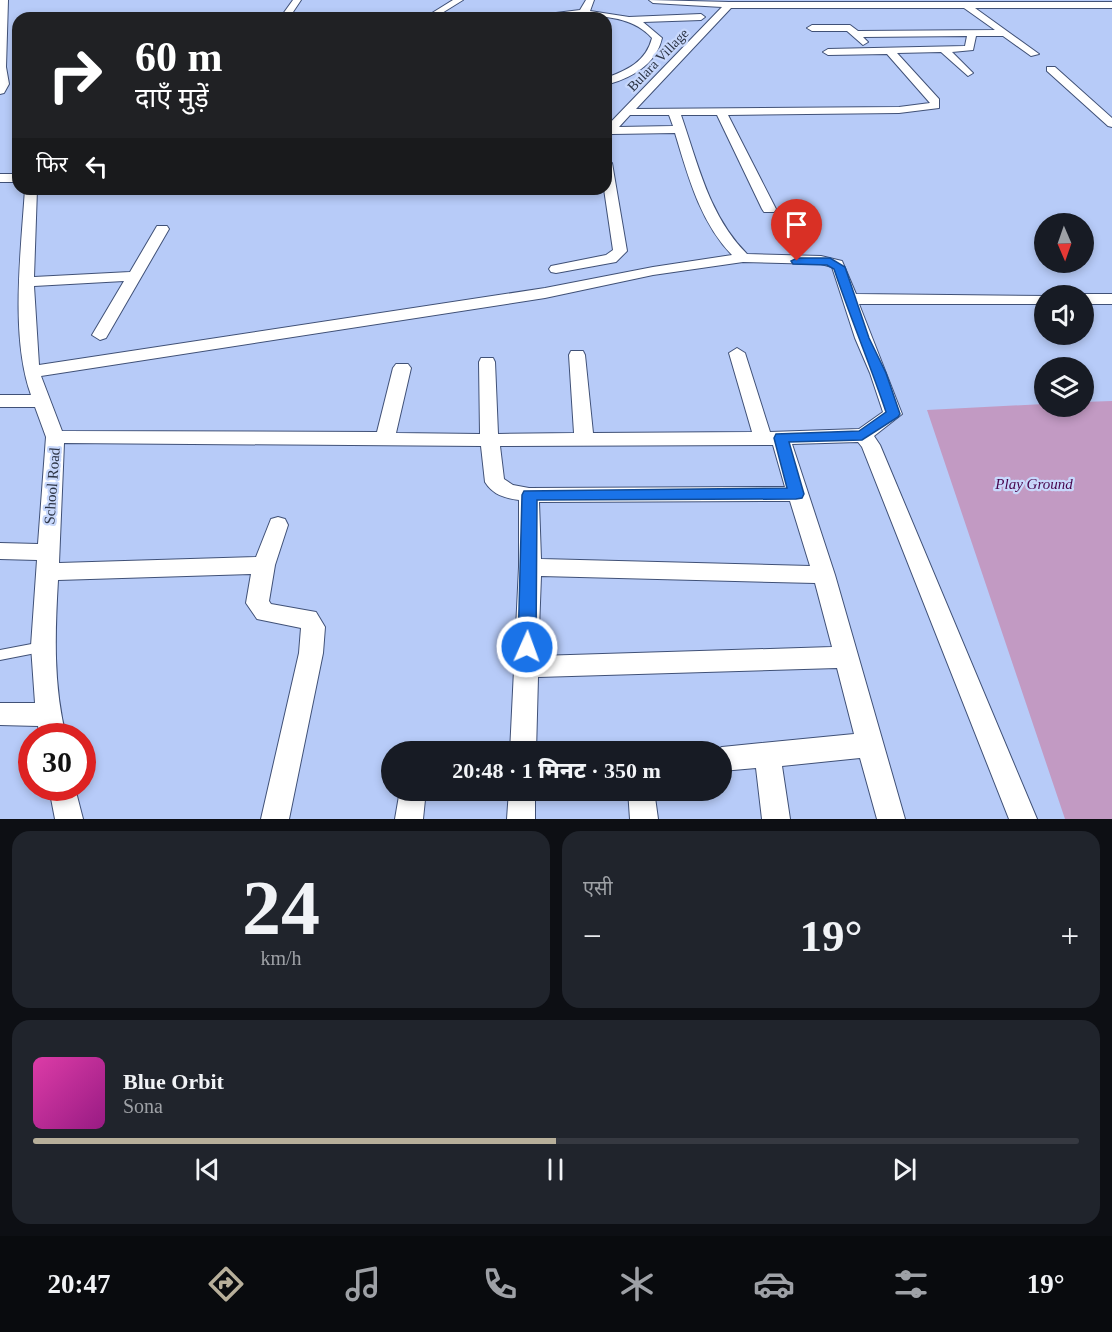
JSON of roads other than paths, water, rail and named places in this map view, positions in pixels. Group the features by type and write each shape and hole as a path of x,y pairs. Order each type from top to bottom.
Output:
{"street":[{"path":"3,92 1,67 4,0"},
{"path":"438,12 459,0"},
{"path":"582,12 586,10 590,0"},
{"path":"653,0 729,5 774,3 813,28 870,52 970,48 972,33"},
{"path":"813,28 889,3 967,6 1002,3 1112,5"},
{"name":"Bulara Village","path":"612,127 729,5"},
{"path":"967,6 1034,54"},
{"path":"612,17 629,20 701,17"},
{"path":"612,78 643,63 656,47 657,38 654,35 629,20"},
{"path":"813,28 850,28 870,52"},
{"path":"813,28 835,64"},
{"path":"857,34 1005,33"},
{"path":"945,50 968,73"},
{"path":"612,118 674,112 899,110 935,106 934,101 890,51"},
{"path":"1051,69 1112,124"},
{"path":"674,112 714,224 728,244 743,258"},
{"path":"721,112 769,209"},
{"path":"612,133 680,129"},
{"name":"School Road","path":"31,195 26,282 31,372 55,438 44,646 50,723"},
{"path":"556,269 611,259 620,250 611,195"},
{"path":"100,335 162,229"},
{"path":"31,372 545,293 653,271 743,258 821,260 837,264 893,414 862,435 772,438 488,441 164,436 55,438"},
{"path":"26,282 135,276"},
{"path":"851,299 1034,299"},
{"path":"1094,299 1112,299"},
{"path":"736,353 796,494 824,575 868,745 891,819"},
{"path":"577,355 585,439"},
{"path":"487,362 488,441 495,482 507,491 529,495 796,494"},
{"path":"385,439 402,368"},
{"path":"0,401 41,400"},
{"path":"862,435 871,445 1023,819"},
{"path":"523,741 530,567 529,495"},
{"path":"275,819 311,653 313,627 308,619 265,612 257,603 264,565 278,525"},
{"path":"0,551 47,562 264,565"},
{"path":"530,567 824,575"},
{"path":"526,667 845,657"},
{"path":"0,714 38,723"},
{"path":"732,758 868,745"},
{"path":"767,755 776,819"},
{"path":"65,801 69,819"},
{"path":"409,819 411,801"},
{"path":"521,819 522,801"},
{"path":"642,801 644,819"}],"lane":[{"path":"0,655 44,646"}],"park label":[{"name":"Play Ground","path":"1034,484"}]}
